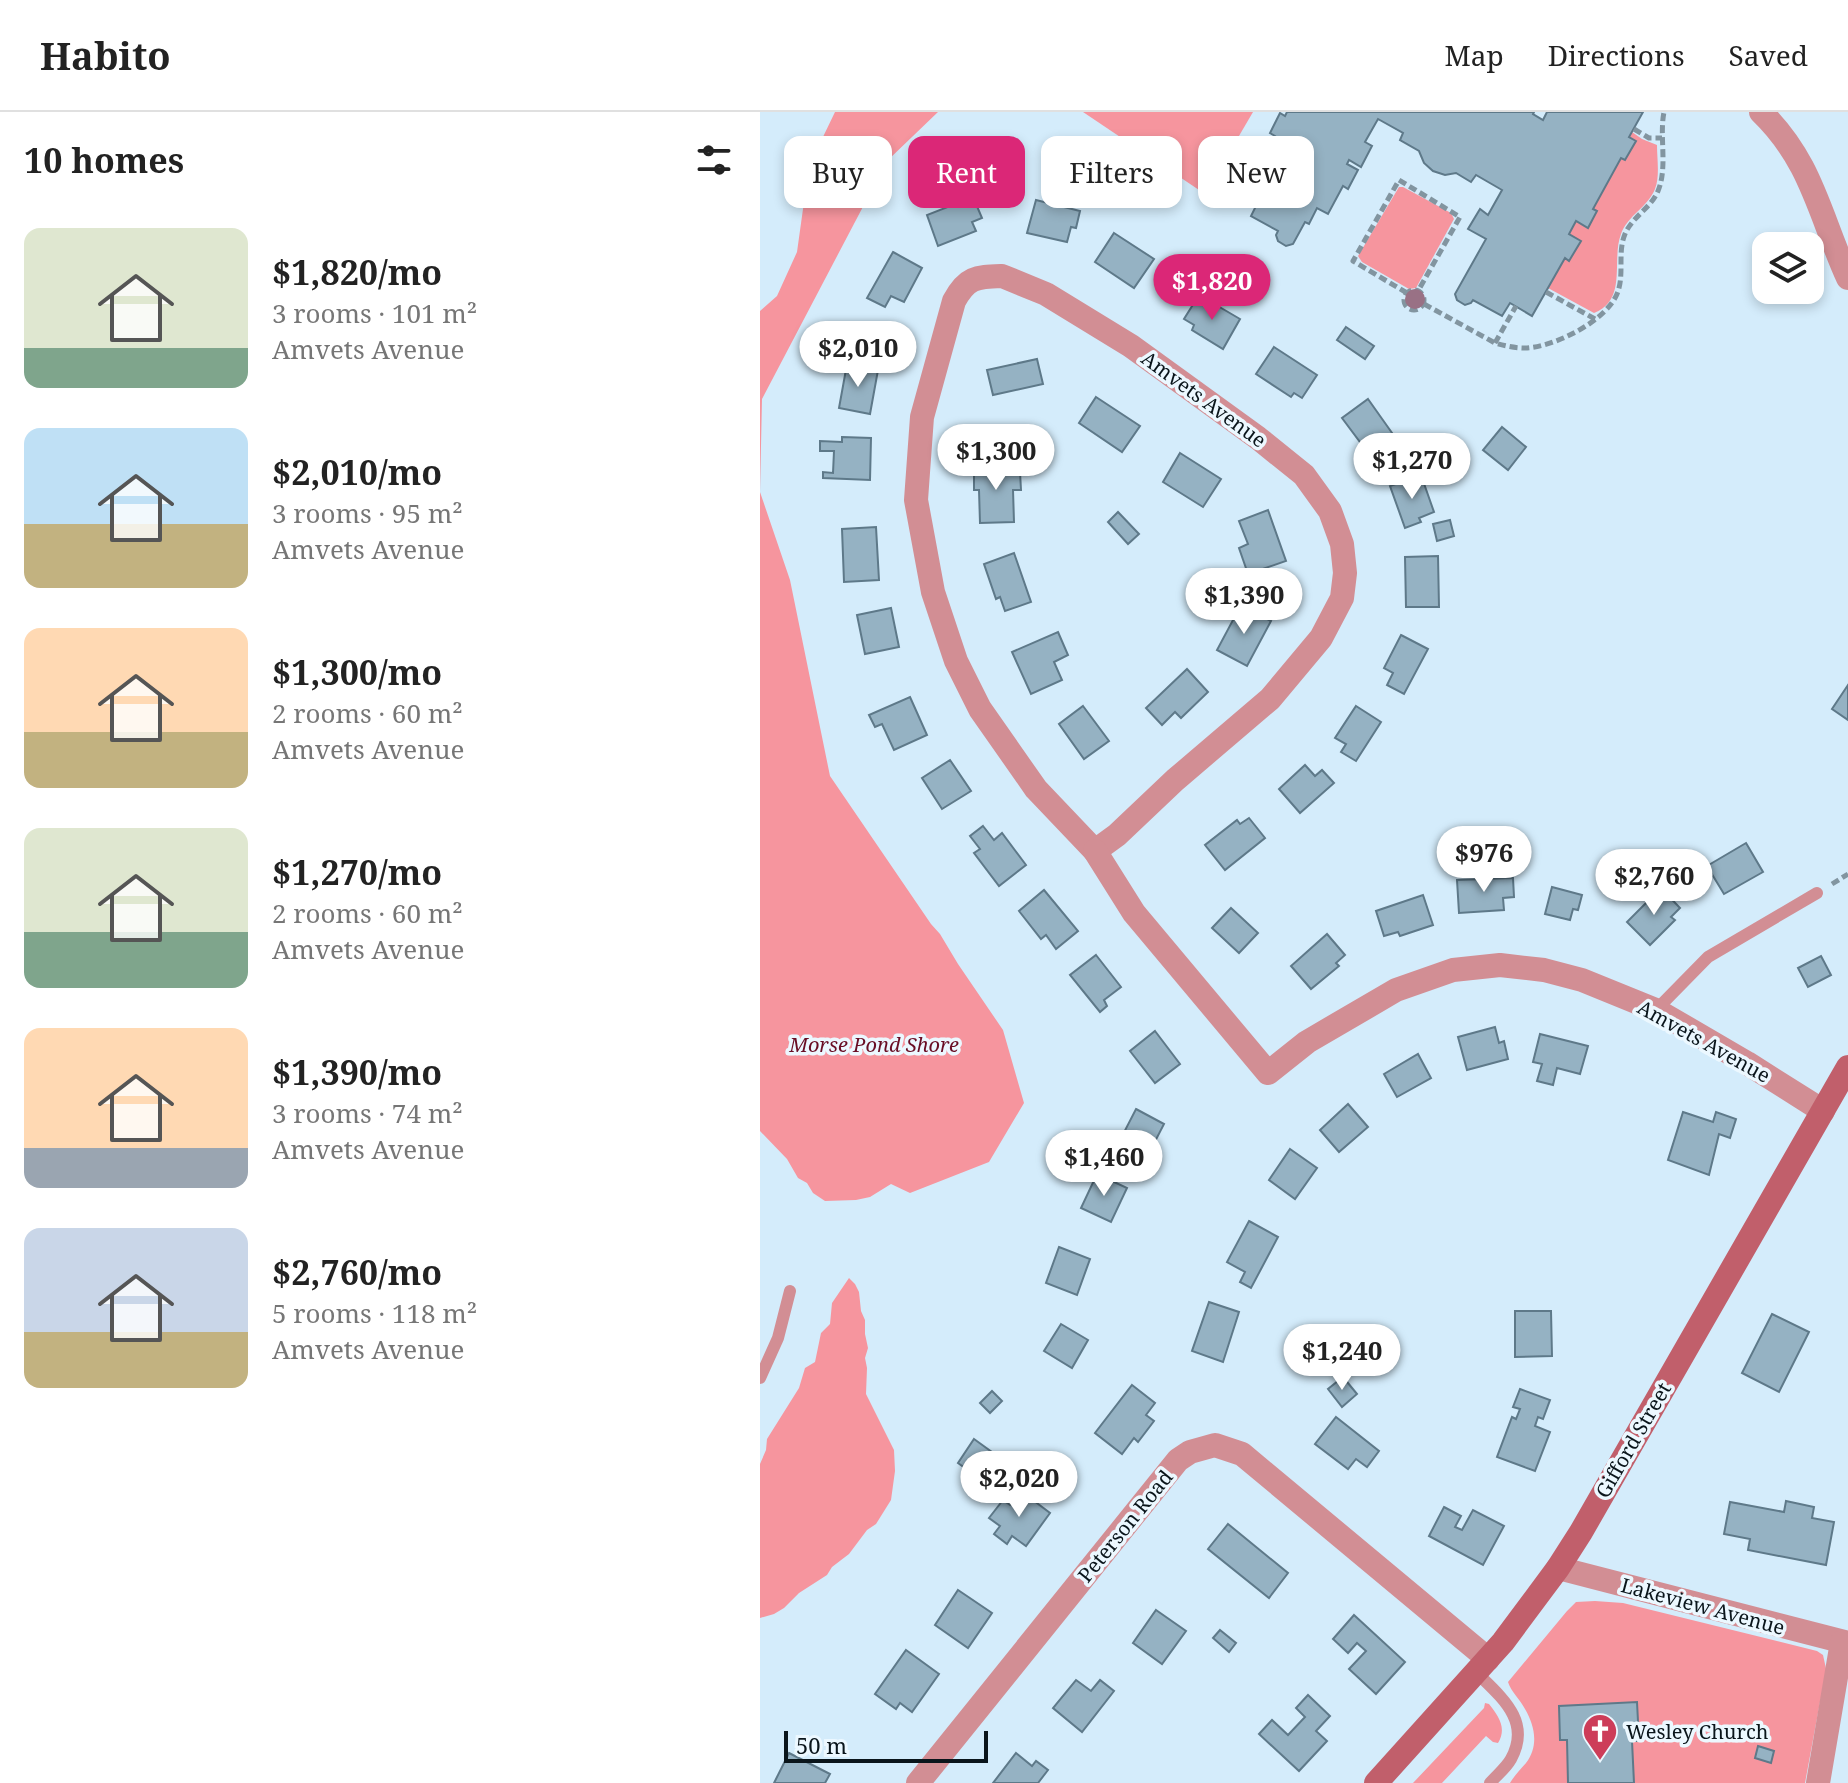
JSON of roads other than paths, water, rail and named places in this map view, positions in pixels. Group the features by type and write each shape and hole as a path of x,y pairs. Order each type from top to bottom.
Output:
{"main road":[{"name":"Gifford Street","path":"1376,1783 1483,1666 1558,1568 1848,1067"}],"street":[{"path":"1761,112 1776,126 1808,175 1848,278"},
{"name":"Amvets Avenue","path":"1095,851 1270,699 1321,638 1342,598 1345,573 1342,544 1330,511 1304,475 1258,438 1131,346 1046,294 1002,276 978,277 962,286 954,301 922,417 916,500 933,592 956,661 980,709 1036,789 1095,851 1134,913 1268,1073 1307,1042 1396,990 1453,970 1500,965 1544,970 1582,980 1656,1010 1823,1111"},
{"name":"Peterson Road","path":"918,1783 1178,1460 1190,1452 1215,1445 1242,1454 1483,1666"},
{"name":"Lakeview Avenue","path":"1558,1568 1845,1643"},
{"path":"1818,1783 1845,1643"}],"lane":[{"path":"1656,1010 1708,957 1817,893"},
{"path":"760,1378 778,1338 790,1291"},
{"path":"1483,1666 1507,1702 1518,1731 1517,1745 1509,1762 1490,1783"}],"place":[{"name":"Wesley Church","path":"1600,1762"}],"park label":[{"name":"Morse Pond Shore","path":"874,1044"}]}
